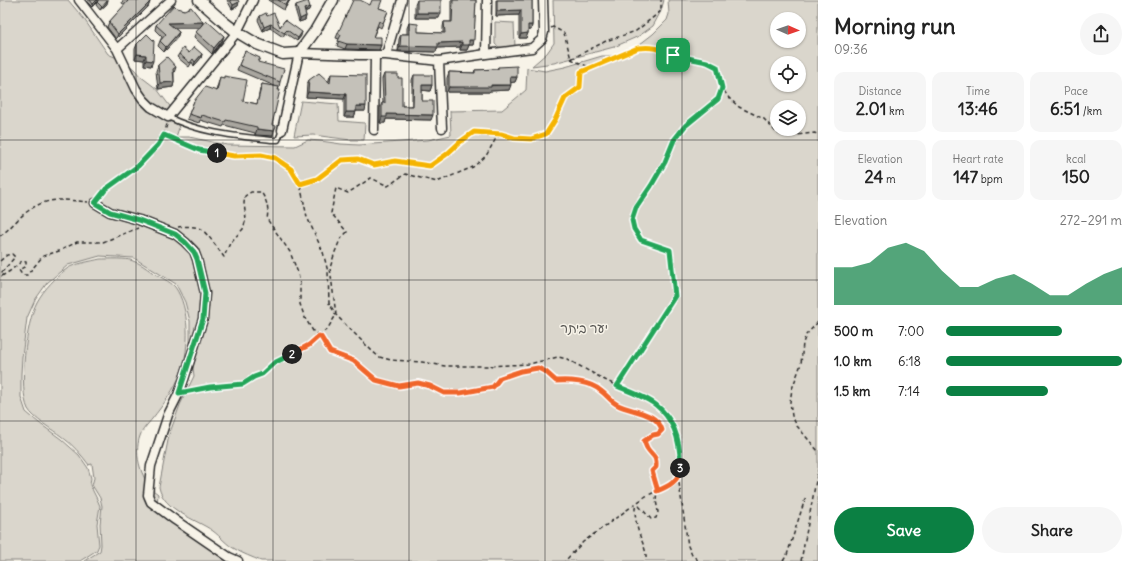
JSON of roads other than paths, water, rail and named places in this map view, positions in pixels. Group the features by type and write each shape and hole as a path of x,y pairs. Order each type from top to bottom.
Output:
{"street":[{"path":"79,0 117,49 142,99 151,107 168,117 237,32 253,0"},
{"path":"117,49 171,0"},
{"path":"199,0 237,32 257,44 283,54 299,52 375,56 386,55 439,61 532,48 542,39 544,32 543,0"},
{"path":"282,130 299,52 315,32 333,0"},
{"path":"386,55 402,0"},
{"path":"486,54 487,0"},
{"path":"374,130 375,56"},
{"path":"439,61 442,128"},
{"path":"95,203 110,212 139,220 175,234 194,252 197,259 205,293 203,319 179,393 168,415 151,466 148,495 151,502 175,520 238,561"}],"lane":[{"path":"168,117 179,123 202,130 271,140 278,140 282,130"}],"park label":[{"name":"יער ביתר","path":"584,328"}]}
